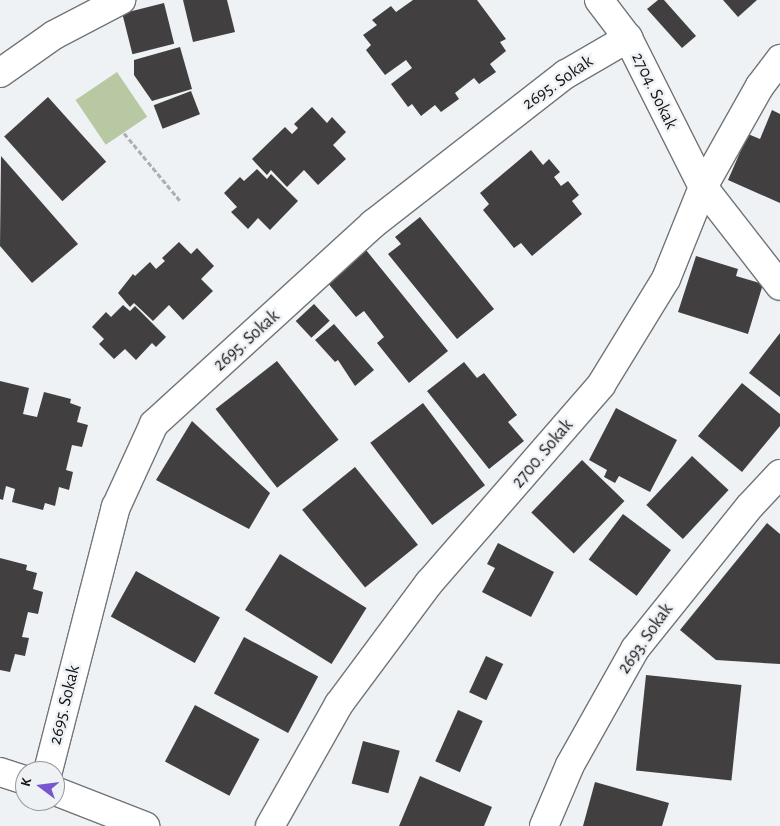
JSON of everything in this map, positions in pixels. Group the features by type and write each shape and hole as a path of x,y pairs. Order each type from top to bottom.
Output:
{"street":[{"path":"0,73 54,35 121,0"},
{"name":"2704. Sokak","path":"599,0 628,38 703,187 780,286"},
{"name":"2695. Sokak","path":"51,761 116,507 154,424 373,224 566,74 628,38"},
{"name":"2700. Sokak","path":"270,826 339,704 428,583 600,385 666,279 703,187 760,86 780,59"},
{"name":"2693. Sokak","path":"544,826 570,764 635,649 750,506 780,474"},
{"path":"0,772 15,777"},
{"path":"65,795 145,826"}],"path":[{"path":"124,133 181,202"}],"green space":[{"path":"117,72 147,117 106,145 76,100"}],"building":[{"path":"183,0 227,0 235,32 193,42"},
{"path":"413,0 477,0 506,39 500,42 506,51 490,64 496,72 479,84 474,78 455,93 459,99 441,112 435,105 421,116 412,104 408,107 391,84 412,68 406,60 385,75 366,50 371,45 363,35 377,25 372,20 391,6 396,12"},
{"path":"658,0 664,0 696,36 682,48 647,9"},
{"path":"723,0 757,0 738,17"},
{"path":"164,3 174,44 132,54 122,13"},
{"path":"180,47 192,89 152,101 134,75 134,60"},
{"path":"191,91 200,114 163,129 154,105"},
{"path":"48,97 106,162 62,201 4,136"},
{"path":"312,107 327,123 332,117 346,132 333,145 346,159 318,185 304,170 287,187 271,170 267,175 252,159 285,127 292,134 298,128 294,124"},
{"path":"772,110 780,114 780,203 728,180 748,134 760,139"},
{"path":"531,150 543,165 549,159 560,172 554,177 561,186 568,181 579,195 572,201 582,214 532,256 521,243 514,248 483,210 489,204 480,193"},
{"path":"1,156 78,244 32,283 0,246"},
{"path":"257,169 267,179 271,174 298,201 270,230 258,218 248,229 231,212 237,207 224,193 240,177 244,181"},
{"path":"420,217 494,309 457,339 388,254 401,244 395,237"},
{"path":"179,242 191,254 197,248 214,266 201,279 213,291 183,320 169,305 153,321 134,303 130,307 118,293 133,274 135,276 150,262 156,269 165,261 162,258"},
{"path":"366,250 448,351 409,383 377,343 384,337 364,311 356,317 327,282"},
{"path":"696,256 738,269 736,276 763,284 748,334 678,312"},
{"path":"314,304 330,321 311,338 296,321"},
{"path":"123,305 130,311 135,306 166,337 156,347 152,343 136,360 125,349 114,359 99,344 104,339 92,327 106,312 111,317"},
{"path":"334,324 374,370 355,386 338,360 335,362 315,340"},
{"path":"780,333 780,397 749,373"},
{"path":"277,361 339,440 277,488 216,409"},
{"path":"464,362 477,378 484,373 517,415 508,422 524,441 489,469 427,391"},
{"path":"0,381 29,388 23,414 37,417 44,392 71,399 70,403 81,407 77,422 88,425 82,447 72,445 66,470 73,472 69,490 59,487 55,506 45,503 43,510 12,502 15,489 6,486 3,500 0,499"},
{"path":"742,383 780,414 780,426 742,472 698,436"},
{"path":"423,403 485,485 432,525 370,443"},
{"path":"616,408 677,440 650,492 619,476 615,483 604,477 607,470 589,460"},
{"path":"192,421 270,493 249,529 156,480"},
{"path":"692,456 729,490 683,539 646,505"},
{"path":"582,460 624,501 574,553 531,513"},
{"path":"355,467 418,545 365,588 302,510"},
{"path":"623,514 671,550 637,596 589,560"},
{"path":"767,523 780,534 780,664 716,660 680,630"},
{"path":"498,543 554,572 531,617 482,592 495,568 487,564"},
{"path":"280,554 367,608 332,664 245,610"},
{"path":"0,558 27,565 26,570 37,573 33,589 43,592 38,614 28,612 22,637 29,638 25,656 15,654 10,672 0,670"},
{"path":"136,571 220,618 195,663 111,616"},
{"path":"244,637 318,676 288,733 214,694"},
{"path":"486,656 503,664 486,700 469,692"},
{"path":"646,675 741,685 731,781 636,770"},
{"path":"195,705 259,739 229,796 165,762"},
{"path":"458,710 483,721 460,772 435,761"},
{"path":"363,741 400,751 388,793 352,784"},
{"path":"420,776 492,807 484,826 399,826"},
{"path":"595,782 669,803 662,826 583,826"}]}
